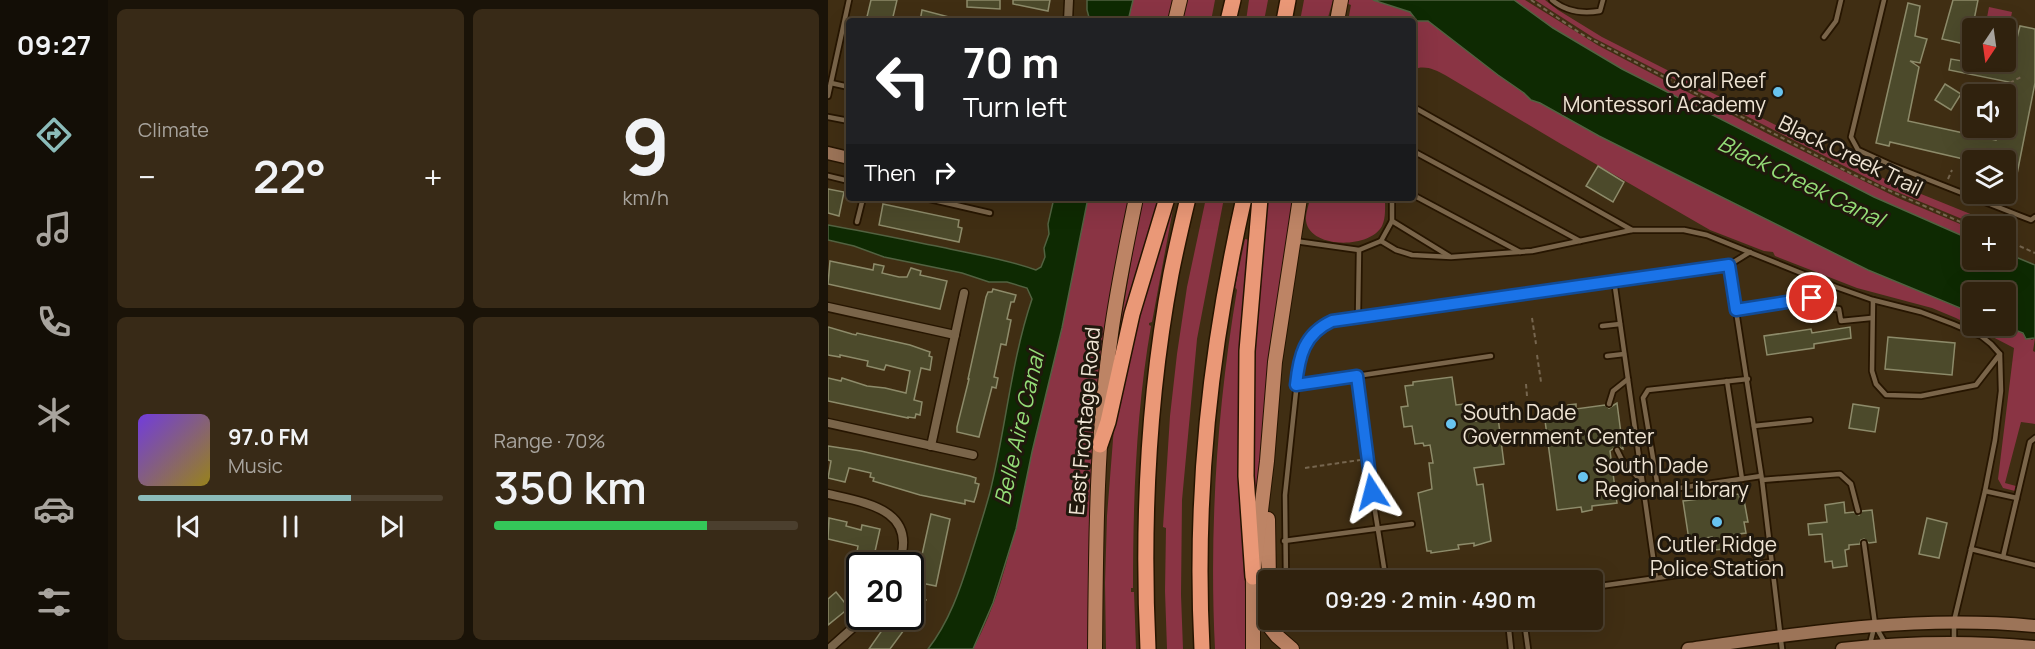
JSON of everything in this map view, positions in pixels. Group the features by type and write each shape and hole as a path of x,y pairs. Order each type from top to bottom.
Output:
{"highway":[{"path":"1229,18 1233,0"},
{"path":"1285,18 1288,0"},
{"path":"1100,445 1108,422 1132,314 1166,201"},
{"path":"1148,649 1146,535 1152,418 1171,274 1187,201"},
{"path":"1202,649 1199,528 1204,450 1223,296 1243,201"},
{"path":"1253,577 1246,476 1247,351 1260,201"}],"main road":[{"path":"1176,18 1180,0"},
{"path":"828,153 846,157"},
{"name":"East Frontage Road","path":"1095,649 1100,445 1110,342 1120,275 1135,201"},
{"path":"1253,649 1253,577 1267,461 1275,363 1299,201"},
{"path":"1267,461 1269,570"},
{"path":"1253,606 1277,636 1292,649"},
{"path":"1688,649 1875,624 1954,621 2035,626"},
{"path":"1276,630 1277,636"},
{"path":"1842,649 1954,643 2035,647"}],"street":[{"path":"1068,18 1069,0"},
{"path":"931,446 964,293"},
{"path":"828,307 955,335"},
{"path":"828,423 974,455"},
{"path":"828,494 885,510 893,518 900,531 903,541 902,552"},
{"path":"829,649 850,630"}],"lane":[{"path":"828,96 849,0"},
{"path":"1552,0 1575,12 1588,13 1600,11 1603,0"},
{"path":"1824,37 1836,21 1841,0"},
{"path":"1884,0 1851,137 1858,150 2031,220 2035,217"},
{"path":"831,83 846,86"},
{"path":"1416,109 1632,230"},
{"path":"828,117 846,120"},
{"path":"1416,153 1580,241"},
{"path":"828,176 846,180"},
{"path":"1416,197 1520,252"},
{"path":"857,222 862,201"},
{"path":"938,201 990,213"},
{"path":"1292,241 1359,250 1381,241 1392,221 1392,201"},
{"path":"1392,221 1451,257"},
{"path":"1381,241 1396,250 1412,255 1451,257 1520,252 1632,230 1684,230 1707,235 1873,300 1921,312 1981,336 2000,354 2000,401 1985,491 1954,621 1954,643"},
{"path":"1358,316 1359,250"},
{"path":"1285,570 1285,495 1296,385 1300,355 1313,333 1332,321 1358,316 1729,265 1750,252"},
{"path":"1729,265 1762,478 1782,649"},
{"path":"1614,280 1656,578"},
{"path":"1736,310 1812,298 1822,309 1839,309 1841,321 1871,318"},
{"path":"1873,300 1872,371 1876,384 1887,395 1921,396 1976,386 2000,354"},
{"path":"1602,326 1620,324"},
{"path":"1607,356 1624,354"},
{"path":"1296,385 1491,356"},
{"path":"1357,376 1384,570"},
{"path":"1609,404 1613,391 1628,379"},
{"path":"1748,379 1648,390 1643,399 1658,488 1666,489 1742,478 1840,474 1851,484 1858,511"},
{"path":"1727,381 1742,478"},
{"path":"1754,426 1810,420"},
{"path":"2003,557 2030,442 2035,438"},
{"path":"1617,450 1622,460 1642,482"},
{"path":"1985,491 2016,498"},
{"path":"1284,541 1412,524"},
{"path":"1864,543 1875,624 1886,647"},
{"path":"1971,549 2035,565"},
{"path":"1603,586 1771,562"},
{"path":"1870,648 1875,624"},
{"path":"1509,630 1511,649"},
{"path":"1525,630 1528,649"}],"path":[{"name":"Black Creek Trail","path":"1531,0 1583,35 1612,51 1700,94 1862,179 1962,223"},
{"path":"2008,84 2021,78"},
{"path":"1945,186 1952,170"},
{"path":"2016,244 2035,253"},
{"path":"1532,318 1536,344"},
{"path":"1538,355 1541,382"},
{"path":"1526,384 1527,396"},
{"path":"1305,468 1363,460"}],"shaded area":[{"path":"1133,0 1174,0 1170,18 1129,18"},
{"path":"1186,0 1215,0 1212,18 1182,18"},
{"path":"1249,0 1268,0 1265,18 1246,18"},
{"path":"1304,0 1333,0 1328,18 1301,18"},
{"path":"1337,0 1373,0 1410,12 1413,17 1428,21 1441,30 1531,100 1868,270 1962,309 1962,321 1932,308 1857,288 1775,256 1773,252 1764,251 1710,230 1445,75 1430,68 1416,68 1416,18 1349,18 1351,5"},
{"path":"1514,0 1525,0 1599,46 1768,134 1898,198 1962,225 1962,236 1874,197 1622,69 1553,28"},
{"path":"1535,0 1545,0 1602,37 1831,153 1889,181 1975,216 1962,216 1962,219 1885,187 1594,38"},
{"path":"1989,7 2012,12 2011,18 1987,18"},
{"path":"1087,201 1130,201 1095,425 1089,521 1088,649 973,649 994,602 1009,553 1062,328"},
{"path":"1141,201 1161,201 1115,357"},
{"path":"1171,201 1174,201 1152,322 1149,323 1151,326 1139,424 1133,588 1131,588 1131,592 1134,592 1136,649 1106,649 1107,516 1114,427 1122,374"},
{"path":"1205,201 1223,201 1197,339 1182,500 1183,649 1167,649 1166,528 1163,527 1170,416 1187,287"},
{"path":"1267,201 1294,201 1264,415 1255,514 1252,395"},
{"path":"1309,201 1385,201 1382,226 1375,234 1354,242 1341,243 1318,237 1310,230 1306,221"},
{"path":"1245,239 1251,240 1243,478 1246,649 1215,649 1213,559 1216,469 1224,379 1237,290 1235,287"},
{"path":"2016,330 2032,340 2035,338 2033,351 2035,352 2035,424 2021,422 2005,483 2016,486 2015,491 2003,488 1998,479 2014,348 1991,336 2016,336"}],"water":[{"path":"1087,0 1133,0 1129,18 1089,18"},
{"name":"Black Creek Canal","path":"1373,0 1514,0 1553,28 1622,69 1874,197 1962,236 1962,270 2016,270 2016,257 2035,265 2035,338 2026,339 2023,333 2016,330 2016,282 1962,282 1962,309 1868,270 1531,100 1428,21 1417,21 1410,12"},
{"name":"Belle Aire Canal","path":"1053,201 1087,201 1062,328 1016,529 993,603 973,649 928,649 953,605 983,517 996,468 1019,346 1032,299 1027,288 1007,282 989,282 962,273 884,257 854,246 828,240 828,225 991,258 1036,270 1041,267 1045,257 1044,248 1049,234 1048,224"}],"building":[{"path":"871,0 897,0 893,18 867,18"},
{"path":"967,0 1000,0 1000,9 967,7"},
{"path":"1013,0 1050,0 1048,11 1013,4"},
{"path":"1953,0 1978,0 1974,18 1962,18 1962,43 1942,39"},
{"path":"1908,3 1920,6 1915,36 1927,39 1920,63 1910,61 1919,67 1908,121 1962,133 1962,138 1996,140 1996,138 2016,138 2016,84 1949,70 1951,59 1962,61 1962,72 2016,72 2016,42 2020,26 2035,29 2035,83 2017,174 2016,150 1962,150 1962,159 1890,142 1889,146 1876,143"},
{"path":"922,10 953,18 921,18"},
{"path":"1945,84 1961,94 1951,110 1935,100"},
{"path":"1598,166 1624,182 1613,202 1586,186"},
{"path":"828,189 844,192 839,216 828,213"},
{"path":"883,204 959,220 958,227 962,228 959,242 879,225"},
{"path":"830,261 873,270 874,264 884,266 882,273 899,277 907,277 911,268 921,271 920,275 947,281 940,309 828,284"},
{"path":"993,289 1016,295 1014,302 1011,302 1007,319 1011,320 1006,345 1001,344 994,377 998,378 996,388 992,387 979,437 957,432 957,427 986,297"},
{"path":"828,327 856,335 857,333 910,345 930,352 929,356 932,357 930,370 921,368 914,400 922,402 920,415 916,414 915,418 908,418 828,401 828,378 841,381 842,378 867,386 906,393 910,371 886,365 884,370 867,366 868,361 828,355"},
{"path":"1850,327 1851,338 1814,344 1814,348 1767,355 1764,336 1811,329 1812,333"},
{"path":"1888,337 1955,343 1952,375 1885,369"},
{"path":"1452,377 1456,405 1473,403 1475,421 1498,417 1504,464 1474,468 1477,485 1483,484 1491,541 1474,546 1474,543 1458,545 1459,549 1431,553 1427,551 1418,493 1432,489 1429,463 1433,463 1430,445 1415,444 1412,426 1404,427 1401,407 1408,406 1405,386 1413,385 1413,382"},
{"name":"South Dade Regional Library","path":"1617,403 1623,449 1617,446 1610,451 1617,503 1592,506 1592,510 1582,512 1581,507 1557,510 1544,413 1568,410 1568,405 1576,404 1576,409 1605,405 1609,408"},
{"path":"1853,404 1879,408 1875,432 1849,428"},
{"path":"828,446 861,451 976,478 975,483 979,484 974,502 965,500 965,504 920,495 873,481 874,478 870,477 871,473 849,468 845,482 828,478 831,461 828,460"},
{"name":"Cutler Ridge Police Station","path":"1739,494 1740,501 1744,500 1748,522 1744,522 1746,533 1723,536 1725,549 1714,550 1712,537 1689,540 1683,501"},
{"path":"1844,502 1845,513 1854,512 1859,515 1862,511 1872,510 1876,542 1869,543 1864,539 1860,544 1849,545 1849,549 1845,550 1847,566 1833,568 1832,561 1825,562 1822,534 1809,535 1808,524 1827,522 1825,505"},
{"path":"931,514 950,519 936,586 924,584 923,552"},
{"path":"829,518 847,522 846,526 861,530 862,525 880,529 875,552 857,552 858,546 828,539"},
{"path":"1927,518 1947,523 1939,558 1919,554"},
{"path":"836,592 846,604 846,610 828,625 828,599"},
{"path":"882,630 904,630 890,649 869,649"}],"place":[{"name":"Coral Reef Montessori Academy","path":"1778,92"},
{"name":"South Dade Government Center","path":"1451,424"},
{"name":"South Dade Regional Library","path":"1583,477"},
{"name":"Cutler Ridge Police Station","path":"1717,522"}],"route":[{"path":"1372,492 1357,376 1296,385 1300,355 1306,343 1313,333 1332,321 1340,318 1729,265 1736,310 1812,298"}]}
